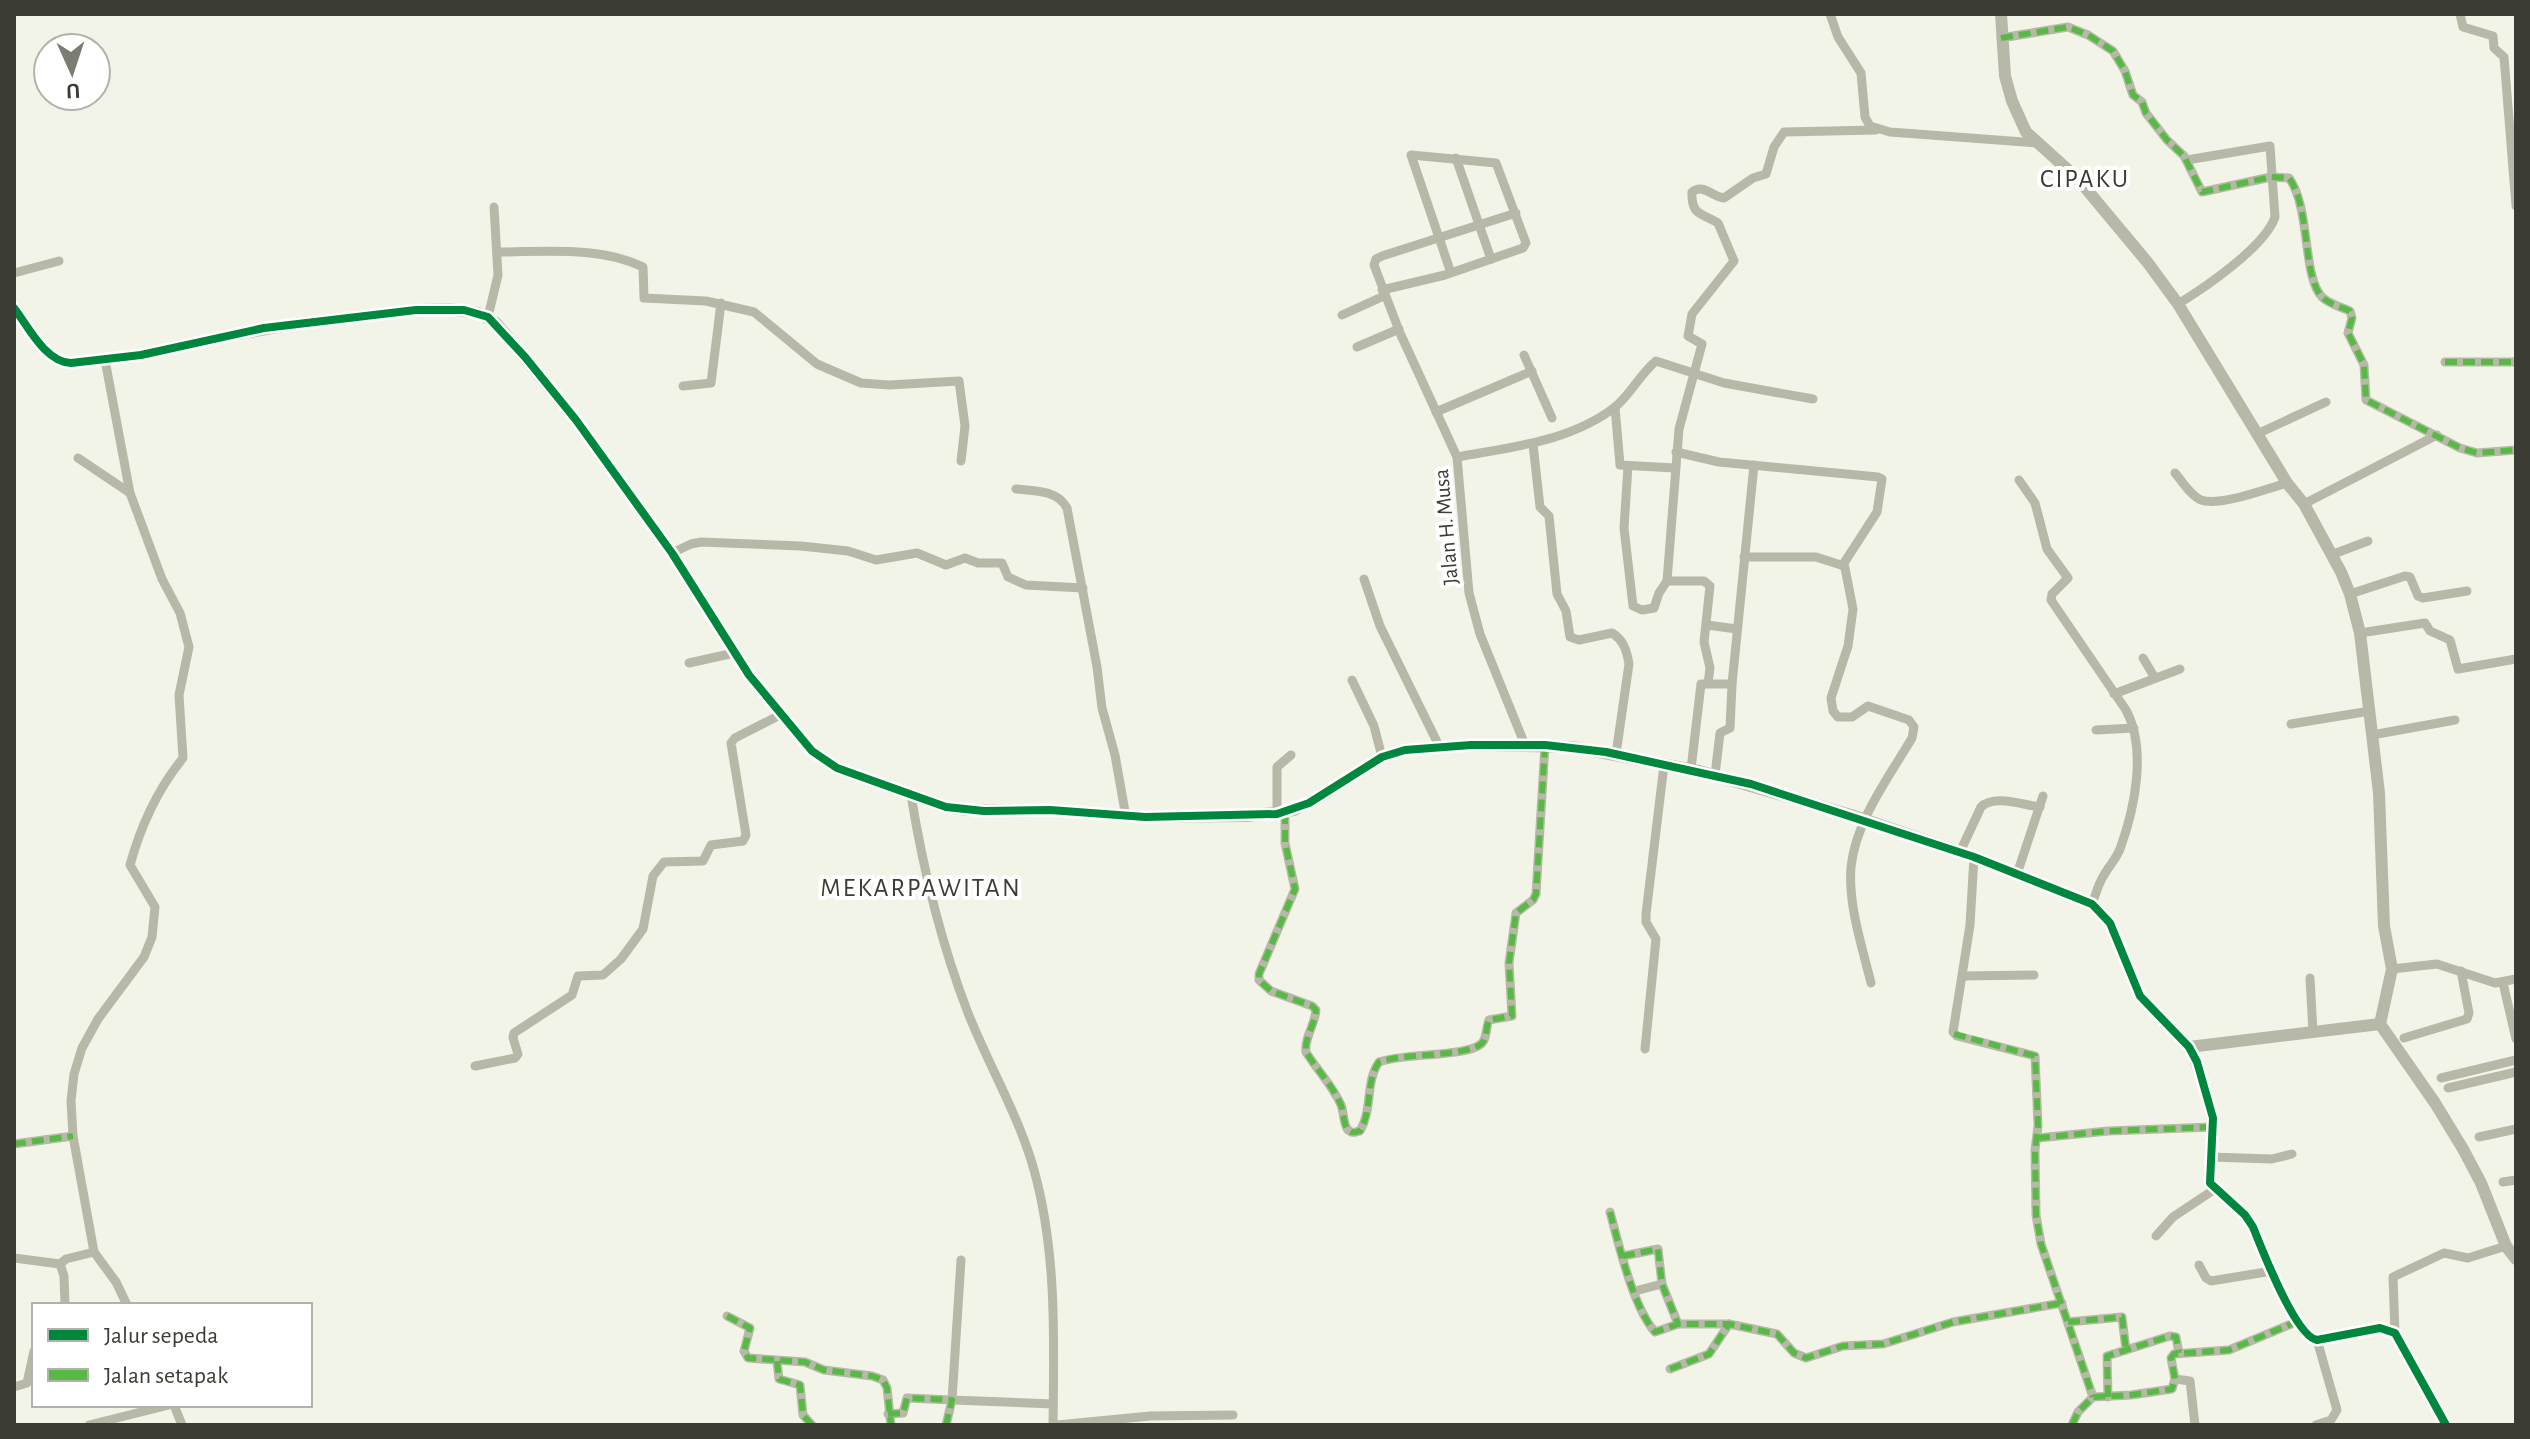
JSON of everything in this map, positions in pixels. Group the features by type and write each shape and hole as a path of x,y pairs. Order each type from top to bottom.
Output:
{"street":[{"path":"1830,14 1838,37 1861,73 1865,117 1876,130"},
{"path":"2001,14 2005,76 2026,132 2078,179 2178,304 2287,483 2304,504 2350,594 2360,633 2370,711 2379,793 2383,915 2392,969 2380,1024 2468,1157 2506,1246 2516,1259"},
{"path":"2460,14 2463,27 2493,36 2494,48 2504,57 2516,206"},
{"path":"2001,38 2064,27 2076,29 2118,55 2133,95 2142,102 2146,113 2167,140 2187,160 2204,193 2271,177 2289,178 2299,199 2318,291 2327,301 2350,311 2352,318 2348,333 2364,365 2366,400 2477,453 2516,450"},
{"path":"1628,466 1624,528 1633,606 1642,610 1654,608 1667,581 1679,429 1702,345 1688,336 1691,316 1734,261 1719,225 1700,215 1692,197 1697,189 1724,198 1753,178 1766,174 1774,147 1784,132 1876,130 2036,143"},
{"path":"2178,304 2223,273 2275,217 2267,146 2187,160"},
{"path":"1342,315 1383,293 1451,273 1526,246 1496,163 1411,155 1451,273"},
{"path":"1456,158 1491,259"},
{"path":"488,317 498,275 494,207"},
{"path":"1439,237 1516,213"},
{"name":"Jalan H. Musa","path":"1439,237 1382,256 1376,259 1374,265 1383,293 1457,457 1469,593 1480,634 1525,745"},
{"path":"498,252 560,252 623,259 643,267 644,298 721,303 754,312 817,364 861,383 889,385 960,381 965,426 961,461"},
{"path":"14,273 59,261"},
{"path":"683,386 711,383 721,303"},
{"path":"14,308 19,320 60,362 105,360 264,328 416,310 464,310 488,317 576,420 672,553 734,653 780,715 827,763 911,795 967,810 1050,810 1126,817 1281,813 1309,803 1382,757 1405,750 1545,745 1616,754 1715,775 1960,852 2092,904 2110,923 2140,996 2189,1047 2211,1108 2210,1183 2245,1215 2296,1322 2309,1339 2317,1340 2380,1328 2395,1333"},
{"path":"1357,347 1399,329"},
{"path":"1524,355 1552,418"},
{"path":"105,360 130,493 162,579 180,613 189,647 179,695 183,758 167,777 138,835 130,865 155,907 152,937 144,957 98,1019 82,1048 74,1074 71,1101 73,1136 94,1252 116,1282 126,1303"},
{"path":"1457,457 1533,444 1576,429 1615,407 1656,361 1724,383 1813,399"},
{"path":"2445,362 2516,362"},
{"path":"1436,412 1532,371"},
{"path":"2257,434 2326,402"},
{"path":"1615,407 1619,463 1675,468"},
{"path":"2304,504 2437,435"},
{"path":"1533,444 1540,507 1549,516 1557,594 1566,611 1570,637 1579,640 1612,633 1623,643 1628,654 1616,754"},
{"path":"1676,452 1712,461 1882,479 1877,512 1844,566 1853,609 1848,646 1831,698 1833,711 1838,717 1852,717 1868,706 1909,720 1914,727 1912,738 1865,820 1855,849 1851,874 1857,927 1871,983"},
{"path":"78,458 130,493"},
{"path":"1715,775 1720,733 1730,728 1754,465"},
{"path":"2175,473 2198,498 2212,501 2287,483"},
{"path":"2019,480 2035,503 2047,549 2068,578 2052,594 2051,600 2126,710 2134,728 2136,779 2131,807 2119,850 2103,875 2092,904"},
{"path":"1016,489 1053,494 1067,508 1102,708 1115,755 1126,817"},
{"path":"2331,555 2368,541"},
{"path":"672,553 701,542 801,546 848,551 876,560 911,552 946,565 965,558 978,563 1002,563 1008,577 1015,582 1042,587 1083,588"},
{"path":"1744,557 1816,557 1844,566"},
{"path":"2350,594 2405,576 2410,577 2418,596 2423,598 2467,591"},
{"path":"1364,579 1380,626 1440,748"},
{"path":"1667,581 1708,583 1711,590 1704,642 1710,668 1708,683"},
{"path":"2360,633 2425,623 2430,631 2450,640 2458,669 2516,659"},
{"path":"1707,625 1737,629"},
{"path":"689,663 734,653"},
{"path":"2143,658 2155,678"},
{"path":"2114,694 2180,669"},
{"path":"1352,680 1374,726 1382,757"},
{"path":"1691,769 1700,687 1703,683 1732,684"},
{"path":"2291,724 2370,711"},
{"path":"475,1066 515,1058 518,1054 514,1033 573,994 578,976 604,973 619,961 643,929 653,876 664,862 703,861 711,845 740,842 745,838 731,743 780,715"},
{"path":"2372,735 2455,720"},
{"path":"2096,730 2134,728"},
{"path":"1291,755 1277,767 1285,843 1295,889 1259,980 1271,991 1316,1010 1306,1052 1337,1098 1345,1125 1354,1133 1363,1127 1367,1116 1372,1074 1379,1062 1454,1052 1480,1045 1489,1020 1512,1016 1509,959 1516,913 1536,894 1545,745"},
{"path":"1645,1049 1656,939 1646,922 1646,914 1664,765"},
{"path":"911,795 951,968 1034,1170 1049,1262 1054,1317 1055,1425 1150,1416 1233,1415"},
{"path":"2017,874 2043,796"},
{"path":"1960,852 1986,802 1995,800 2040,807"},
{"path":"1974,857 1970,925 1954,1034 2035,1056 2038,1138 2034,1172 2036,1215 2041,1244 2093,1397"},
{"path":"2392,969 2437,964 2485,980 2503,983 2516,979"},
{"path":"2404,1038 2467,1019 2469,1013 2461,971"},
{"path":"1963,976 2034,975"},
{"path":"2310,978 2313,1032"},
{"path":"2503,983 2516,1039"},
{"path":"2189,1047 2380,1024"},
{"path":"2441,1078 2516,1060"},
{"path":"2448,1088 2516,1072"},
{"path":"2038,1138 2108,1131 2213,1127"},
{"path":"2479,1137 2516,1129"},
{"path":"14,1144 73,1136"},
{"path":"2210,1157 2272,1159 2292,1154"},
{"path":"2503,1182 2516,1180"},
{"path":"2156,1236 2173,1217 2215,1189"},
{"path":"1610,1212 1635,1291 1652,1330 1678,1324 1729,1324 1777,1334 1798,1356 1806,1358 1843,1346 1897,1340 1953,1322 2062,1303"},
{"path":"2446,1425 2395,1333 2392,1278 2439,1254 2474,1257 2506,1246"},
{"path":"1623,1256 1657,1248 1662,1284 1678,1324"},
{"path":"14,1258 60,1264 72,1257 94,1252"},
{"path":"946,1425 952,1400 961,1260"},
{"path":"60,1264 64,1276 65,1303"},
{"path":"2199,1265 2211,1281 2272,1271"},
{"path":"1635,1291 1662,1284"},
{"path":"727,1316 750,1328 745,1356 801,1361 824,1370 880,1378 887,1388 891,1425"},
{"path":"2068,1322 2122,1317 2126,1350"},
{"path":"2072,1425 2078,1412 2093,1397 2174,1387 2173,1354 2229,1350 2296,1322"},
{"path":"1670,1369 1709,1354 1729,1324"},
{"path":"2108,1397 2107,1356 2170,1336 2176,1337 2179,1353"},
{"path":"2316,1425 2331,1420 2337,1410 2317,1340"},
{"path":"14,1387 27,1383 32,1360"},
{"path":"777,1361 779,1378 800,1385 803,1415 812,1425"},
{"path":"2175,1379 2190,1381 2195,1425"},
{"path":"888,1414 902,1414 907,1398 1053,1404"},
{"path":"89,1425 164,1407"},
{"path":"173,1407 182,1425"}],"marked path":[{"path":"2001,38 2068,27 2113,51 2125,71 2133,95 2142,102 2146,113 2167,140 2184,156 2202,192 2271,177 2289,178 2301,206 2316,287 2322,297 2350,311 2352,318 2348,333 2364,365 2366,400 2460,448 2477,453 2516,450"},
{"path":"2445,362 2516,362"},
{"path":"1285,812 1285,843 1295,889 1259,980 1271,991 1316,1010 1306,1052 1338,1098 1346,1127 1352,1132 1360,1131 1372,1078 1379,1062 1473,1048 1483,1042 1489,1020 1512,1016 1509,963 1516,913 1536,894 1545,745"},
{"path":"1954,1034 2035,1056 2038,1126 2035,1150 2036,1215 2041,1244 2093,1397"},
{"path":"2038,1138 2108,1131 2213,1127"},
{"path":"14,1144 73,1136"},
{"path":"1610,1212 1633,1292 1655,1332 1678,1324 1729,1324 1777,1334 1794,1353 1806,1358 1843,1346 1883,1344 1953,1322 2062,1303"},
{"path":"1623,1256 1658,1249 1662,1284 1678,1324"},
{"path":"727,1316 750,1328 744,1351 748,1358 805,1362 824,1370 883,1380 887,1388 891,1425"},
{"path":"2068,1322 2122,1317 2126,1350"},
{"path":"2072,1425 2078,1412 2093,1397 2172,1389 2175,1379 2171,1358 2174,1354 2229,1350 2296,1322"},
{"path":"1670,1369 1709,1354 1729,1324"},
{"path":"2108,1397 2107,1356 2170,1336 2176,1337 2179,1353"},
{"path":"777,1361 779,1379 800,1385 803,1415 812,1425"},
{"path":"888,1414 903,1413 907,1398 952,1400 946,1425"}],"cycle path":[{"path":"14,308 45,350 53,357 71,363 141,355 264,328 416,310 464,310 488,317 576,420 672,553 749,675 812,751 837,768 946,807 1145,817 1277,814 1309,803 1382,757 1405,750 1471,745 1545,745 1606,752 1751,784 1974,857 2092,904 2110,923 2140,996 2189,1047 2197,1062 2213,1118 2210,1183 2245,1215 2253,1227 2280,1290 2299,1324 2317,1340 2380,1328 2395,1333 2446,1425"}],"district":[{"name":"CIPAKU","path":"2085,178"},
{"name":"MEKARPAWITAN","path":"921,887"}]}
